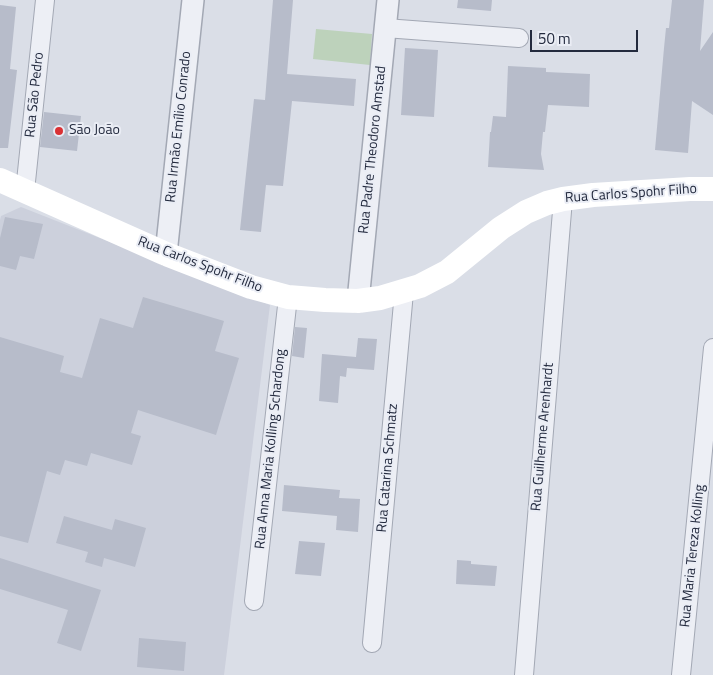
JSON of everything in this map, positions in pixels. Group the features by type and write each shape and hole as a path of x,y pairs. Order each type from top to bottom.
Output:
{"main road":[{"name":"Rua Carlos Spohr Filho","path":"0,180 166,254 251,287 288,296 358,301 380,298 420,286 447,272 501,228 526,212 563,198 637,192 713,189"}],"street":[{"name":"Rua São Pedro","path":"25,191 45,0"},
{"name":"Rua Irmão Emílio Conrado","path":"166,254 193,0"},
{"name":"Rua Padre Theodoro Amstad","path":"358,301 388,0"},
{"path":"385,28 519,38"},
{"name":"Rua Guilherme Arenhardt","path":"524,675 563,198"},
{"name":"Rua Catarina Schmatz","path":"372,644 404,292"},
{"name":"Rua Anna Maria Kolling Schardong","path":"254,601 288,296"},
{"name":"Rua Maria Tereza Kolling","path":"681,675 713,348"}],"shaded area":[{"path":"21,207 270,305 224,675 0,675 0,220 1,216"}],"green space":[{"path":"316,29 372,34 370,65 313,59"}],"building":[{"path":"273,0 293,0 287,74 356,79 354,106 292,101 283,186 266,185 261,232 240,230 254,99 265,100"},
{"path":"458,0 492,0 491,11 457,8"},
{"path":"672,0 704,0 700,51 713,32 713,115 692,101 688,153 655,150 666,28 669,28"},
{"path":"0,5 16,7 10,69 17,70 8,148 0,148"},
{"path":"405,48 438,50 434,117 401,115"},
{"path":"508,66 546,68 546,72 590,74 589,107 548,105 541,154 544,170 488,167 493,116 506,117"},
{"name":"São João","path":"44,112 81,116 77,151 40,147"},
{"path":"5,217 43,224 34,259 20,256 16,270 0,266 0,238"},
{"path":"143,297 224,321 215,351 239,358 216,435 138,410 131,433 141,436 132,465 91,453 87,466 65,460 60,475 47,471 28,543 0,536 0,337 64,356 60,372 82,378 100,318 133,328"},
{"path":"295,327 307,328 304,358 292,356"},
{"path":"358,338 377,339 374,370 347,368 346,377 340,376 338,403 319,401 322,354 356,357"},
{"path":"284,485 340,490 339,498 360,499 358,532 336,530 337,516 282,511"},
{"path":"64,516 112,530 115,519 146,528 135,567 104,558 102,567 85,562 88,552 56,543"},
{"path":"299,541 325,543 321,576 295,574"},
{"path":"0,558 101,590 81,651 57,643 68,610 0,589"},
{"path":"457,560 471,561 471,564 497,566 495,586 456,584"},
{"path":"139,638 186,642 184,671 137,667"}],"place":[{"name":"São João","path":"59,131"}]}
